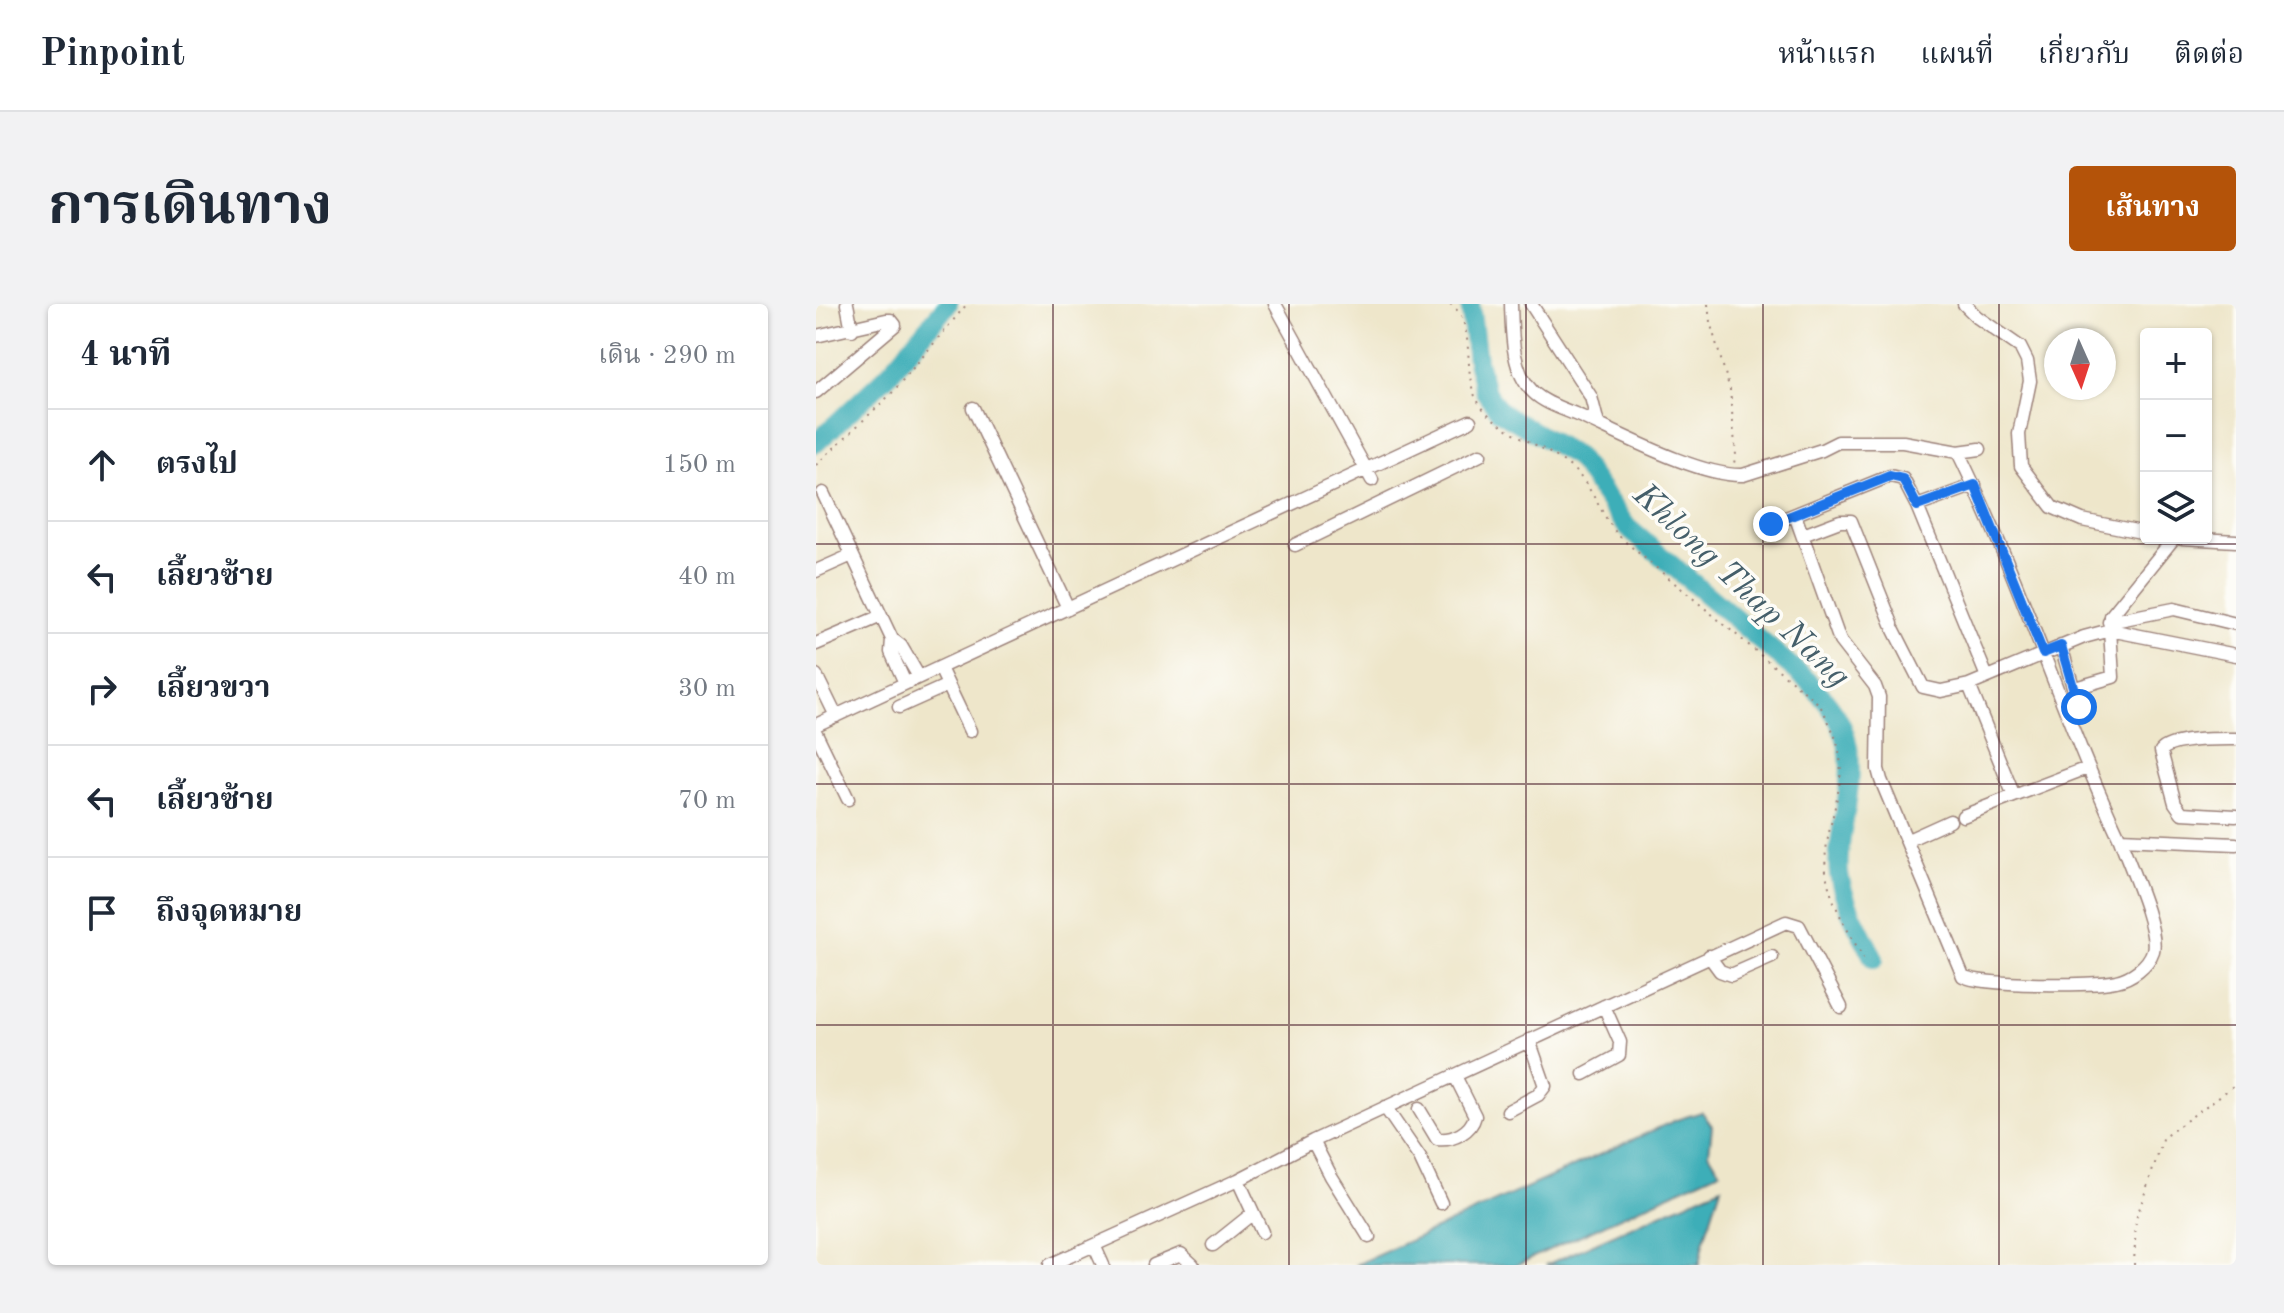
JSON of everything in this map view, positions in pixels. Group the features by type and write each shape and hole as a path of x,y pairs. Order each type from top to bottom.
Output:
{"lane":[{"path":"847,304 852,330"},
{"path":"1275,304 1382,502"},
{"path":"1511,304 1513,344 1519,366 1532,391 1677,459 1730,475 1743,475 1838,442 1903,442 1958,452 1980,449"},
{"path":"1531,304 1591,397 1598,424"},
{"path":"1964,304 2020,347 2027,361 2030,381 2019,434 2021,466 2052,507 2082,520 2140,532"},
{"path":"816,336 886,320 891,320 895,325 816,392"},
{"path":"973,408 1068,608"},
{"path":"816,725 1068,608 1371,478 1470,421"},
{"path":"1795,515 1840,641 1875,686 1879,697 1878,769 1963,976 1982,982 2023,983 2117,981 2133,975 2149,959 2153,949 2152,930 2120,839 2087,768 1975,485 1958,452"},
{"path":"1295,545 1480,455"},
{"path":"1771,524 1890,476 1903,479 1987,677"},
{"path":"1917,506 1975,485"},
{"path":"823,493 892,639 901,646 919,677"},
{"path":"1803,535 1840,521 1851,521 1893,627 1923,687 1941,691 1969,685 2109,626 2174,609 2236,624"},
{"path":"2212,540 2236,541"},
{"path":"2075,688 2113,677 2109,626 2118,605 2169,544"},
{"path":"816,571 852,555"},
{"path":"816,644 881,616"},
{"path":"2109,626 2236,655"},
{"path":"892,639 891,652 905,683"},
{"path":"2061,646 2079,707"},
{"path":"940,668 970,731"},
{"path":"816,675 836,716"},
{"path":"899,707 948,685"},
{"path":"1969,685 2014,796"},
{"path":"816,733 848,799"},
{"path":"2236,739 2176,743 2165,746 2161,751 2175,803 2182,813 2236,816"},
{"path":"1908,840 2087,768"},
{"path":"2120,839 2236,844"},
{"path":"1050,1265 1068,1261 1094,1245 1238,1180 1313,1141 1775,926 1792,922 1799,926 1841,1007"},
{"path":"1709,956 1720,971 1731,975 1772,957"},
{"path":"1584,1074 1619,1055 1620,1042 1604,1006"},
{"path":"1508,1111 1538,1095 1545,1086 1529,1040"},
{"path":"1419,1109 1437,1139 1450,1139 1471,1127 1475,1116 1455,1076"},
{"path":"1385,1107 1420,1158 1441,1203"},
{"path":"1313,1141 1369,1237"},
{"path":"1238,1180 1262,1232"},
{"path":"1213,1245 1253,1213"},
{"path":"1094,1245 1103,1265"},
{"path":"1154,1265 1181,1254 1193,1265"}],"path":[{"path":"816,465 891,394 967,304"},
{"path":"1450,304 1462,314 1473,393 1485,411 1576,473 1610,527 1622,539 1819,704 1835,733 1842,760 1826,855 1827,881 1865,962"},
{"path":"1708,304 1710,322 1730,390 1736,455 1730,475"},
{"path":"2134,1265 2136,1219 2164,1137 2236,1084"}],"water":[{"path":"1702,1112 1712,1126 1709,1153 1720,1171 1516,1265 1356,1265 1676,1120"},
{"path":"1721,1187 1699,1265 1546,1265"}],"waterway":[{"path":"816,443 887,376 948,304"},
{"name":"Khlong Thap Nang","path":"1470,304 1477,361 1485,391 1499,411 1577,457 1627,527 1807,680 1834,713 1842,728 1850,760 1839,874 1849,907 1874,959"}],"route":[{"path":"1771,524 1890,476 1903,479 1917,506 1975,485 2043,653 2061,646 2079,707"}]}
